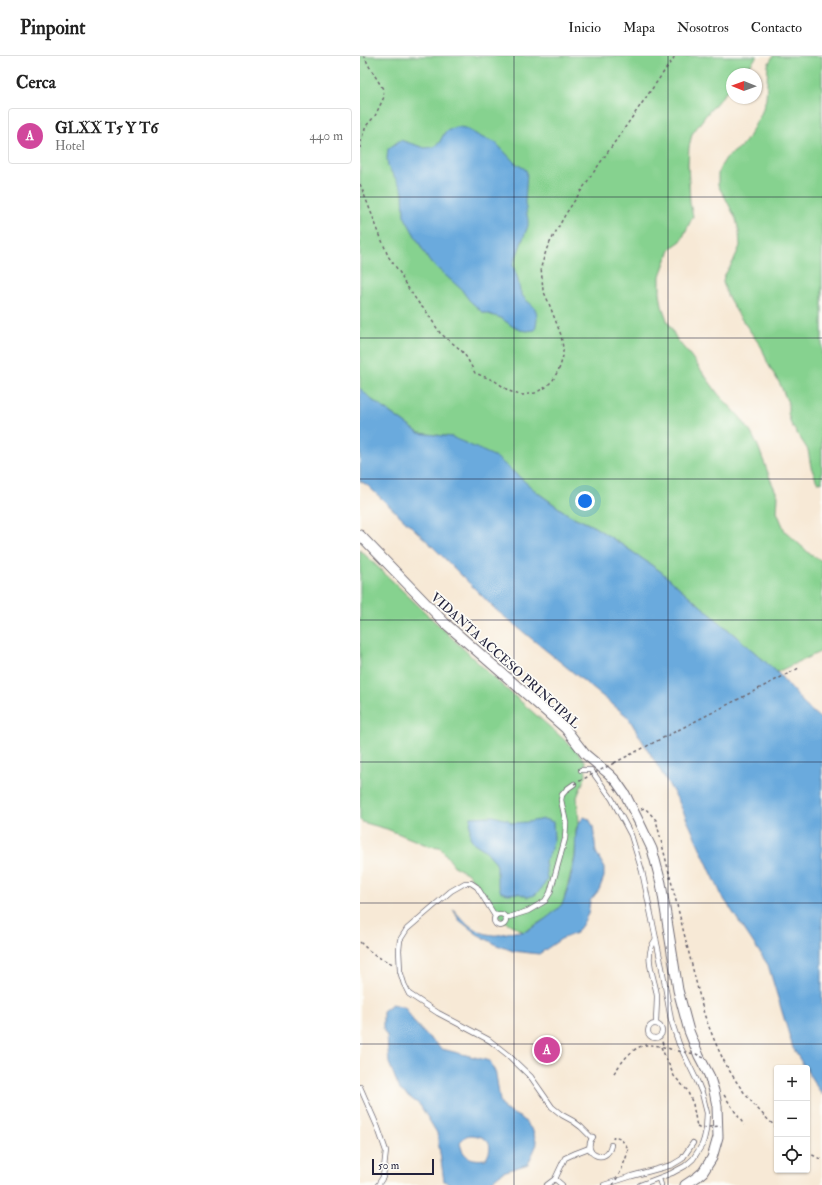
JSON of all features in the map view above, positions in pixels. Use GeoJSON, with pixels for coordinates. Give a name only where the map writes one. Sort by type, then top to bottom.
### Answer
{"type":"FeatureCollection","features":[{"type":"Feature","properties":{"kind":"street","name":"VIDANTA ACCESO PRINCIPAL"},"geometry":{"type":"LineString","coordinates":[[360,535],[446,624],[565,728],[585,754],[616,781],[634,811],[652,849],[662,883],[678,990],[689,1031],[699,1056],[709,1074],[717,1106],[718,1137],[712,1158],[703,1172],[685,1185]]}},
{"type":"Feature","properties":{"kind":"lane"},"geometry":{"type":"LineString","coordinates":[[581,770],[591,770],[612,799],[631,836],[642,871],[671,1020],[679,1044],[695,1076],[705,1102],[707,1122],[706,1130],[702,1145],[693,1158],[680,1169],[659,1179],[640,1185]]}},
{"type":"Feature","properties":{"kind":"lane"},"geometry":{"type":"LineString","coordinates":[[506,918],[528,911],[545,900],[550,893],[565,839],[566,823],[561,800],[562,795],[574,784]]}},
{"type":"Feature","properties":{"kind":"lane"},"geometry":{"type":"LineString","coordinates":[[496,916],[476,887],[471,883],[465,883],[451,891],[407,929],[400,940],[400,967],[404,984],[410,994],[438,1013],[489,1040],[508,1055],[531,1077],[552,1106],[562,1115],[581,1127],[592,1138],[589,1148],[594,1154],[603,1156],[610,1149],[611,1145]]}},
{"type":"Feature","properties":{"kind":"lane"},"geometry":{"type":"LineString","coordinates":[[496,916],[502,914],[506,918]]}},
{"type":"Feature","properties":{"kind":"lane"},"geometry":{"type":"LineString","coordinates":[[496,916],[494,920],[498,926],[505,924],[506,918]]}},
{"type":"Feature","properties":{"kind":"lane"},"geometry":{"type":"LineString","coordinates":[[656,939],[652,945],[650,958],[651,972],[657,996],[656,1024]]}},
{"type":"Feature","properties":{"kind":"lane"},"geometry":{"type":"LineString","coordinates":[[656,1024],[662,1031],[660,1036],[656,1038],[648,1034],[652,1025],[656,1024]]}},
{"type":"Feature","properties":{"kind":"lane"},"geometry":{"type":"LineString","coordinates":[[360,1087],[378,1128],[386,1151],[383,1177],[378,1185]]}},
{"type":"Feature","properties":{"kind":"lane"},"geometry":{"type":"LineString","coordinates":[[604,1185],[672,1165],[682,1159],[692,1143]]}},
{"type":"Feature","properties":{"kind":"lane"},"geometry":{"type":"LineString","coordinates":[[547,1185],[555,1179],[565,1158],[589,1148]]}},
{"type":"Feature","properties":{"kind":"lane"},"geometry":{"type":"LineString","coordinates":[[555,1179],[562,1185]]}},
{"type":"Feature","properties":{"kind":"lane"},"geometry":{"type":"LineString","coordinates":[[659,1179],[661,1185]]}},
{"type":"Feature","properties":{"kind":"path"},"geometry":{"type":"LineString","coordinates":[[360,148],[360,143],[366,126],[375,116],[384,98],[383,88],[364,56]]}},
{"type":"Feature","properties":{"kind":"path"},"geometry":{"type":"LineString","coordinates":[[360,184],[388,256],[400,273],[404,282],[426,311],[440,333],[461,350],[475,373],[495,381],[517,394],[523,395],[535,393],[546,387],[556,377],[563,356],[561,335],[548,301],[542,290],[541,267],[547,248],[590,176],[675,56]]}},
{"type":"Feature","properties":{"kind":"path"},"geometry":{"type":"LineString","coordinates":[[574,784],[799,668]]}},
{"type":"Feature","properties":{"kind":"path"},"geometry":{"type":"LineString","coordinates":[[634,811],[645,808],[656,820],[704,1014],[727,1068],[753,1104],[774,1125]]}},
{"type":"Feature","properties":{"kind":"path"},"geometry":{"type":"LineString","coordinates":[[360,942],[370,952],[379,958],[400,967]]}},
{"type":"Feature","properties":{"kind":"path"},"geometry":{"type":"LineString","coordinates":[[660,1036],[663,1041],[664,1048]]}},
{"type":"Feature","properties":{"kind":"path"},"geometry":{"type":"LineString","coordinates":[[614,1073],[634,1050],[646,1045],[696,1054],[704,1058]]}},
{"type":"Feature","properties":{"kind":"path"},"geometry":{"type":"LineString","coordinates":[[661,1047],[674,1076],[687,1090],[693,1104],[697,1127],[722,1126]]}},
{"type":"Feature","properties":{"kind":"path"},"geometry":{"type":"LineString","coordinates":[[611,1145],[614,1136],[620,1138],[628,1148],[621,1171],[613,1185]]}},
{"type":"Feature","properties":{"kind":"path"},"geometry":{"type":"LineString","coordinates":[[810,1154],[822,1160]]}},
{"type":"Feature","properties":{"kind":"green space"},"geometry":{"type":"Polygon","coordinates":[[[360,56],[757,56],[748,68],[726,68],[726,92],[692,134],[689,147],[688,164],[690,203],[693,216],[681,241],[671,248],[665,262],[660,276],[660,293],[662,306],[667,320],[677,340],[690,355],[719,395],[739,416],[750,431],[758,446],[778,496],[777,512],[785,531],[811,555],[822,561],[822,651],[777,672],[660,571],[624,546],[593,526],[569,515],[452,437],[419,433],[372,400],[360,388],[360,56]]]}},
{"type":"Feature","properties":{"kind":"green space"},"geometry":{"type":"Polygon","coordinates":[[[773,56],[822,56],[822,483],[817,482],[811,467],[808,450],[791,424],[788,413],[788,403],[780,384],[768,364],[762,348],[738,314],[727,295],[723,282],[724,276],[733,262],[740,246],[736,219],[718,185],[718,174],[726,158],[746,141],[761,114],[766,99],[768,65],[773,56]]]}},
{"type":"Feature","properties":{"kind":"green space"},"geometry":{"type":"Polygon","coordinates":[[[360,550],[495,679],[576,750],[585,761],[586,775],[577,797],[579,822],[576,829],[575,857],[563,903],[550,916],[524,932],[502,920],[487,896],[467,873],[455,867],[440,847],[429,846],[360,820],[360,550]]]}},
{"type":"Feature","properties":{"kind":"water"},"geometry":{"type":"Polygon","coordinates":[[[455,127],[465,128],[481,137],[495,142],[515,163],[527,172],[525,203],[528,226],[513,265],[518,278],[521,293],[524,298],[535,308],[537,321],[535,330],[520,330],[501,318],[482,312],[469,300],[461,289],[429,261],[404,216],[403,192],[388,167],[388,149],[400,140],[425,148],[433,147],[439,143],[445,132],[455,127]]]}},
{"type":"Feature","properties":{"kind":"water"},"geometry":{"type":"Polygon","coordinates":[[[360,388],[372,400],[419,433],[452,437],[496,457],[538,493],[569,515],[593,526],[660,571],[777,672],[807,707],[822,720],[822,1095],[810,1076],[810,1065],[803,1065],[793,1048],[768,965],[722,896],[678,800],[628,717],[495,609],[429,543],[367,485],[360,481],[360,388]]]}},
{"type":"Feature","properties":{"kind":"water"},"geometry":{"type":"Polygon","coordinates":[[[493,816],[508,820],[512,823],[544,819],[553,822],[554,839],[549,855],[545,861],[547,880],[535,895],[528,897],[518,893],[508,894],[501,892],[497,882],[497,866],[494,860],[485,850],[474,843],[470,837],[471,817],[493,816]]]}},
{"type":"Feature","properties":{"kind":"water"},"geometry":{"type":"Polygon","coordinates":[[[584,817],[589,819],[593,826],[596,852],[604,867],[604,877],[599,890],[590,901],[588,914],[576,933],[561,939],[539,954],[513,951],[497,945],[477,934],[459,920],[453,909],[470,926],[481,932],[495,935],[511,932],[524,932],[550,915],[562,904],[566,895],[574,861],[576,831],[584,817]]]}},
{"type":"Feature","properties":{"kind":"water"},"geometry":{"type":"Polygon","coordinates":[[[392,1004],[405,1007],[414,1022],[442,1049],[490,1061],[496,1074],[500,1101],[504,1109],[523,1119],[533,1131],[537,1144],[528,1164],[503,1172],[487,1185],[451,1185],[444,1181],[437,1133],[420,1105],[400,1090],[389,1063],[387,1036],[383,1029],[383,1011],[392,1004]],[[466,1136],[460,1142],[461,1147],[468,1157],[486,1159],[490,1149],[488,1142],[477,1136],[466,1136]]]}},
{"type":"Feature","properties":{"kind":"place","name":"GLXX T5 Y T6"},"geometry":{"type":"Point","coordinates":[547,1050]}}]}
